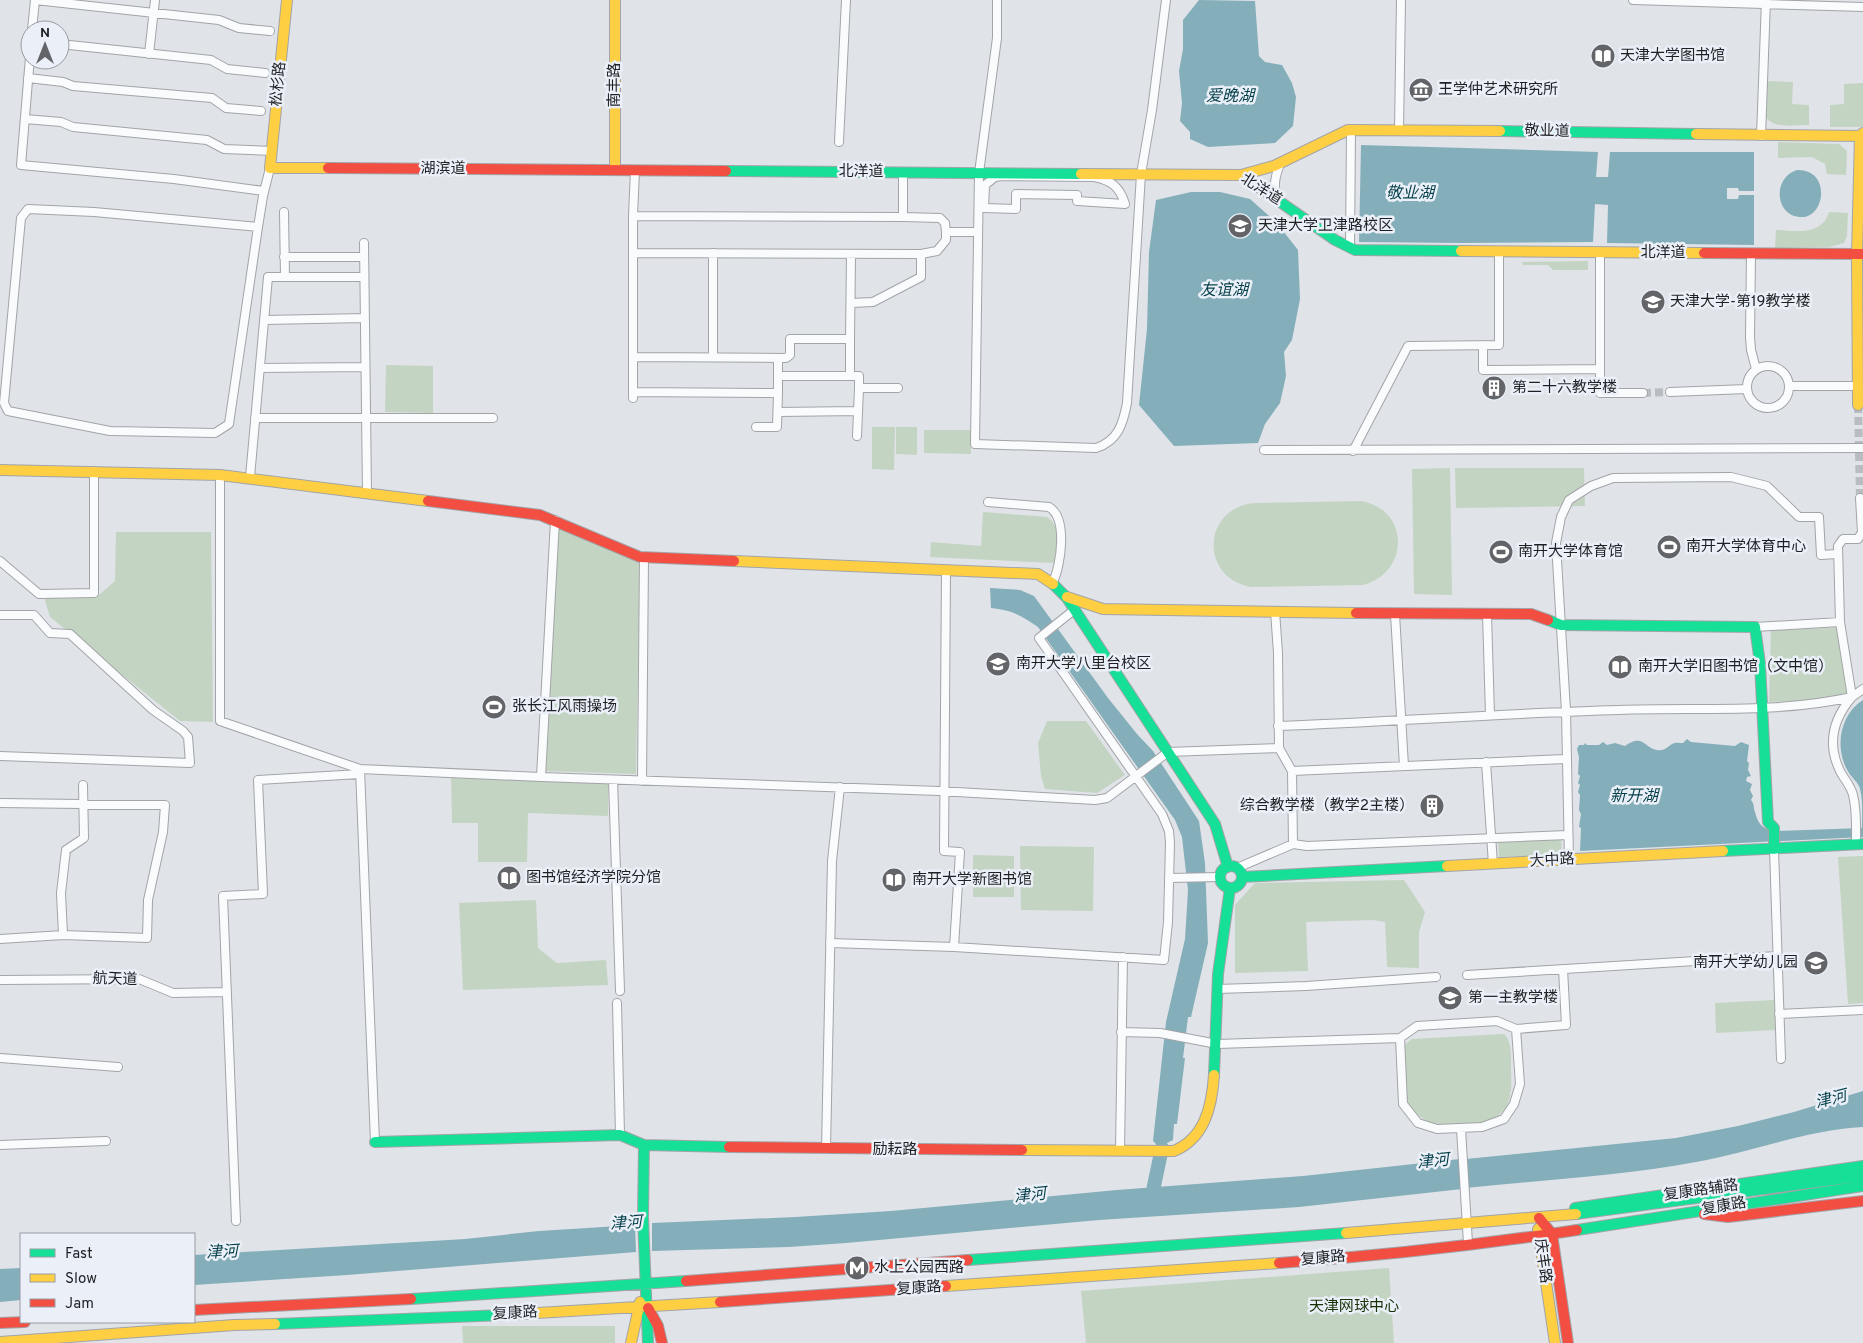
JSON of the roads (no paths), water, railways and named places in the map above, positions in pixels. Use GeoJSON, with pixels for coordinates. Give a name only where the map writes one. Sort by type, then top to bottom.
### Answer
{"type":"FeatureCollection","features":[{"type":"Feature","properties":{"kind":"main road","name":"松杉路"},"geometry":{"type":"LineString","coordinates":[[270,168],[287,0]]}},
{"type":"Feature","properties":{"kind":"main road","name":"南丰路"},"geometry":{"type":"LineString","coordinates":[[615,0],[615,170]]}},
{"type":"Feature","properties":{"kind":"main road","name":"敬业道"},"geometry":{"type":"LineString","coordinates":[[1241,175],[1264,169],[1351,130],[1761,136],[1862,135]]}},
{"type":"Feature","properties":{"kind":"main road"},"geometry":{"type":"LineString","coordinates":[[1858,405],[1862,135]]}},
{"type":"Feature","properties":{"kind":"main road","name":"湖滨道"},"geometry":{"type":"LineString","coordinates":[[270,168],[615,170]]}},
{"type":"Feature","properties":{"kind":"main road","name":"北洋道"},"geometry":{"type":"LineString","coordinates":[[615,170],[1241,175],[1355,250],[1860,254]]}},
{"type":"Feature","properties":{"kind":"main road"},"geometry":{"type":"LineString","coordinates":[[0,470],[220,475],[540,515],[644,557],[1038,574],[1053,582],[1067,597],[1215,824],[1236,871],[1237,886],[1230,888],[1223,884],[1220,877],[1224,870],[1236,871]]}},
{"type":"Feature","properties":{"kind":"main road"},"geometry":{"type":"LineString","coordinates":[[1067,597],[1103,609],[1395,614],[1531,614],[1561,625],[1635,628],[1755,626],[1760,664],[1768,822],[1774,828],[1774,846]]}},
{"type":"Feature","properties":{"kind":"main road","name":"大中路"},"geometry":{"type":"LineString","coordinates":[[1236,871],[1493,864],[1858,842]]}},
{"type":"Feature","properties":{"kind":"main road"},"geometry":{"type":"LineString","coordinates":[[1217,1044],[1217,989],[1230,888]]}},
{"type":"Feature","properties":{"kind":"main road","name":"励耘路"},"geometry":{"type":"LineString","coordinates":[[644,1145],[826,1149],[1168,1152],[1186,1146],[1199,1132],[1206,1119],[1210,1104],[1217,1044]]}},
{"type":"Feature","properties":{"kind":"main road"},"geometry":{"type":"LineString","coordinates":[[375,1142],[620,1135],[644,1145],[643,1217],[645,1284],[638,1343]]}},
{"type":"Feature","properties":{"kind":"main road","name":"复康路辅路"},"geometry":{"type":"LineString","coordinates":[[1539,1218],[1576,1208],[1863,1166]]}},
{"type":"Feature","properties":{"kind":"main road","name":"复康路"},"geometry":{"type":"LineString","coordinates":[[195,1310],[464,1298],[1467,1224],[1601,1212],[1863,1176]]}},
{"type":"Feature","properties":{"kind":"main road","name":"复康路"},"geometry":{"type":"LineString","coordinates":[[4,1342],[234,1325],[465,1317],[643,1308],[1329,1259],[1468,1242],[1538,1236],[1863,1186]]}},
{"type":"Feature","properties":{"kind":"main road","name":"复康路辅路"},"geometry":{"type":"LineString","coordinates":[[1693,1213],[1728,1217],[1863,1201]]}},
{"type":"Feature","properties":{"kind":"main road","name":"庆丰路"},"geometry":{"type":"LineString","coordinates":[[1539,1218],[1552,1234],[1568,1343]]}},
{"type":"Feature","properties":{"kind":"main road","name":"庆丰路"},"geometry":{"type":"LineString","coordinates":[[1539,1218],[1538,1236],[1555,1343]]}},
{"type":"Feature","properties":{"kind":"main road"},"geometry":{"type":"LineString","coordinates":[[625,1343],[643,1308]]}},
{"type":"Feature","properties":{"kind":"main road"},"geometry":{"type":"LineString","coordinates":[[631,1343],[643,1308]]}},
{"type":"Feature","properties":{"kind":"main road"},"geometry":{"type":"LineString","coordinates":[[643,1308],[648,1343]]}},
{"type":"Feature","properties":{"kind":"main road"},"geometry":{"type":"LineString","coordinates":[[643,1308],[656,1343]]}},
{"type":"Feature","properties":{"kind":"main road"},"geometry":{"type":"LineString","coordinates":[[643,1308],[658,1326],[662,1343]]}},
{"type":"Feature","properties":{"kind":"main road"},"geometry":{"type":"LineString","coordinates":[[0,1324],[20,1322]]}},
{"type":"Feature","properties":{"kind":"street"},"geometry":{"type":"LineString","coordinates":[[33,20],[35,0],[219,20],[239,28],[270,31]]}},
{"type":"Feature","properties":{"kind":"street"},"geometry":{"type":"LineString","coordinates":[[149,54],[154,0]]}},
{"type":"Feature","properties":{"kind":"street"},"geometry":{"type":"LineString","coordinates":[[839,142],[846,0]]}},
{"type":"Feature","properties":{"kind":"street"},"geometry":{"type":"LineString","coordinates":[[997,0],[996,38],[978,173],[976,444],[1096,448],[1105,445],[1116,436],[1120,430],[1127,404],[1141,174],[1152,110],[1166,0]]}},
{"type":"Feature","properties":{"kind":"street"},"geometry":{"type":"LineString","coordinates":[[1399,130],[1400,0]]}},
{"type":"Feature","properties":{"kind":"street"},"geometry":{"type":"LineString","coordinates":[[1634,0],[1863,6]]}},
{"type":"Feature","properties":{"kind":"street"},"geometry":{"type":"LineString","coordinates":[[1761,136],[1766,2]]}},
{"type":"Feature","properties":{"kind":"street"},"geometry":{"type":"LineString","coordinates":[[70,45],[211,60],[227,69],[265,73]]}},
{"type":"Feature","properties":{"kind":"street"},"geometry":{"type":"LineString","coordinates":[[29,70],[21,165],[174,179],[264,191]]}},
{"type":"Feature","properties":{"kind":"street"},"geometry":{"type":"LineString","coordinates":[[28,78],[63,82],[73,86],[212,98],[226,108],[261,111]]}},
{"type":"Feature","properties":{"kind":"street"},"geometry":{"type":"LineString","coordinates":[[25,119],[62,122],[73,127],[207,140],[224,149],[272,151]]}},
{"type":"Feature","properties":{"kind":"street"},"geometry":{"type":"LineString","coordinates":[[1350,248],[1351,130]]}},
{"type":"Feature","properties":{"kind":"street"},"geometry":{"type":"LineString","coordinates":[[1277,200],[1276,172],[1281,162]]}},
{"type":"Feature","properties":{"kind":"street"},"geometry":{"type":"LineString","coordinates":[[258,227],[94,212],[28,210],[21,218],[4,403],[8,411],[110,431],[214,433],[229,424],[258,227],[270,168]]}},
{"type":"Feature","properties":{"kind":"street"},"geometry":{"type":"LineString","coordinates":[[635,170],[633,216],[633,395],[778,393]]}},
{"type":"Feature","properties":{"kind":"street"},"geometry":{"type":"LineString","coordinates":[[903,172],[903,217]]}},
{"type":"Feature","properties":{"kind":"street"},"geometry":{"type":"LineString","coordinates":[[995,177],[1094,177],[1115,185],[1122,194],[1126,204],[1077,201],[1077,195],[1016,194],[1016,209],[984,208],[985,185],[995,177]]}},
{"type":"Feature","properties":{"kind":"street"},"geometry":{"type":"LineString","coordinates":[[284,212],[285,276]]}},
{"type":"Feature","properties":{"kind":"street"},"geometry":{"type":"LineString","coordinates":[[633,216],[940,218],[945,223],[946,232],[946,240],[937,251],[921,254],[633,253]]}},
{"type":"Feature","properties":{"kind":"street"},"geometry":{"type":"LineString","coordinates":[[946,232],[978,232]]}},
{"type":"Feature","properties":{"kind":"street"},"geometry":{"type":"LineString","coordinates":[[364,243],[367,492]]}},
{"type":"Feature","properties":{"kind":"street"},"geometry":{"type":"LineString","coordinates":[[1353,451],[1408,346],[1499,345],[1499,251]]}},
{"type":"Feature","properties":{"kind":"street"},"geometry":{"type":"LineString","coordinates":[[1600,252],[1600,393],[1643,393]]}},
{"type":"Feature","properties":{"kind":"street"},"geometry":{"type":"LineString","coordinates":[[713,253],[714,357]]}},
{"type":"Feature","properties":{"kind":"street"},"geometry":{"type":"LineString","coordinates":[[1751,253],[1750,337],[1756,369]]}},
{"type":"Feature","properties":{"kind":"street"},"geometry":{"type":"LineString","coordinates":[[851,303],[873,302],[922,277],[921,254]]}},
{"type":"Feature","properties":{"kind":"street"},"geometry":{"type":"LineString","coordinates":[[850,376],[851,256]]}},
{"type":"Feature","properties":{"kind":"street"},"geometry":{"type":"LineString","coordinates":[[284,257],[364,257]]}},
{"type":"Feature","properties":{"kind":"street"},"geometry":{"type":"LineString","coordinates":[[250,478],[268,277],[364,277]]}},
{"type":"Feature","properties":{"kind":"street"},"geometry":{"type":"LineString","coordinates":[[264,320],[365,318]]}},
{"type":"Feature","properties":{"kind":"street"},"geometry":{"type":"LineString","coordinates":[[633,357],[786,358],[790,355],[790,339],[850,339]]}},
{"type":"Feature","properties":{"kind":"street"},"geometry":{"type":"LineString","coordinates":[[1483,345],[1483,370],[1600,369]]}},
{"type":"Feature","properties":{"kind":"street"},"geometry":{"type":"LineString","coordinates":[[756,427],[777,427],[778,358]]}},
{"type":"Feature","properties":{"kind":"street"},"geometry":{"type":"LineString","coordinates":[[1768,366],[1780,369],[1790,386],[1782,403],[1770,408],[1763,408],[1752,401],[1747,389],[1747,381],[1756,369],[1768,366]]}},
{"type":"Feature","properties":{"kind":"street"},"geometry":{"type":"LineString","coordinates":[[260,368],[365,367]]}},
{"type":"Feature","properties":{"kind":"street"},"geometry":{"type":"LineString","coordinates":[[778,376],[859,376],[858,436]]}},
{"type":"Feature","properties":{"kind":"street"},"geometry":{"type":"LineString","coordinates":[[1790,386],[1858,386]]}},
{"type":"Feature","properties":{"kind":"street"},"geometry":{"type":"LineString","coordinates":[[859,388],[898,388]]}},
{"type":"Feature","properties":{"kind":"street"},"geometry":{"type":"LineString","coordinates":[[1670,392],[1747,389]]}},
{"type":"Feature","properties":{"kind":"street"},"geometry":{"type":"LineString","coordinates":[[778,412],[858,411]]}},
{"type":"Feature","properties":{"kind":"street"},"geometry":{"type":"LineString","coordinates":[[255,418],[494,418]]}},
{"type":"Feature","properties":{"kind":"street"},"geometry":{"type":"LineString","coordinates":[[1264,450],[1863,448]]}},
{"type":"Feature","properties":{"kind":"street"},"geometry":{"type":"LineString","coordinates":[[0,560],[39,594],[94,593],[94,471]]}},
{"type":"Feature","properties":{"kind":"street"},"geometry":{"type":"LineString","coordinates":[[220,475],[220,721],[360,771]]}},
{"type":"Feature","properties":{"kind":"street"},"geometry":{"type":"LineString","coordinates":[[1569,860],[1566,711],[1556,543],[1561,517],[1569,500],[1591,486],[1612,478],[1731,477],[1767,486],[1799,517],[1819,517],[1821,555],[1837,554]]}},
{"type":"Feature","properties":{"kind":"street"},"geometry":{"type":"LineString","coordinates":[[1852,697],[1840,622],[1837,554],[1839,544],[1843,540],[1858,539],[1862,532],[1860,498]]}},
{"type":"Feature","properties":{"kind":"street"},"geometry":{"type":"LineString","coordinates":[[988,502],[1049,507],[1056,512],[1060,525],[1061,548],[1057,573],[1053,582]]}},
{"type":"Feature","properties":{"kind":"street"},"geometry":{"type":"LineString","coordinates":[[541,777],[554,520]]}},
{"type":"Feature","properties":{"kind":"street"},"geometry":{"type":"LineString","coordinates":[[642,781],[644,557]]}},
{"type":"Feature","properties":{"kind":"street"},"geometry":{"type":"LineString","coordinates":[[946,570],[944,851],[960,852],[954,947]]}},
{"type":"Feature","properties":{"kind":"street"},"geometry":{"type":"LineString","coordinates":[[830,943],[954,947],[1164,960],[1168,922],[1169,831],[1162,814],[1038,638],[1074,610]]}},
{"type":"Feature","properties":{"kind":"street"},"geometry":{"type":"LineString","coordinates":[[1275,611],[1278,653],[1279,748],[1292,770],[1293,844]]}},
{"type":"Feature","properties":{"kind":"street"},"geometry":{"type":"LineString","coordinates":[[1395,614],[1404,766]]}},
{"type":"Feature","properties":{"kind":"street"},"geometry":{"type":"LineString","coordinates":[[1486,614],[1490,715]]}},
{"type":"Feature","properties":{"kind":"street"},"geometry":{"type":"LineString","coordinates":[[0,615],[34,615],[50,633],[70,634],[153,710],[183,731],[188,737],[190,763],[0,756]]}},
{"type":"Feature","properties":{"kind":"street"},"geometry":{"type":"LineString","coordinates":[[1755,626],[1840,622]]}},
{"type":"Feature","properties":{"kind":"street"},"geometry":{"type":"LineString","coordinates":[[1858,842],[1854,797],[1839,768],[1833,746],[1834,731],[1838,717],[1852,697],[1863,689]]}},
{"type":"Feature","properties":{"kind":"street"},"geometry":{"type":"LineString","coordinates":[[1278,726],[1566,711],[1822,704],[1852,697]]}},
{"type":"Feature","properties":{"kind":"street"},"geometry":{"type":"LineString","coordinates":[[236,1221],[223,896],[262,894],[258,780],[360,771],[944,791],[1096,800],[1107,798],[1168,752],[1279,748]]}},
{"type":"Feature","properties":{"kind":"street"},"geometry":{"type":"LineString","coordinates":[[1292,770],[1566,759]]}},
{"type":"Feature","properties":{"kind":"street"},"geometry":{"type":"LineString","coordinates":[[1486,762],[1493,864]]}},
{"type":"Feature","properties":{"kind":"street"},"geometry":{"type":"LineString","coordinates":[[360,771],[375,1142]]}},
{"type":"Feature","properties":{"kind":"street"},"geometry":{"type":"LineString","coordinates":[[614,780],[620,991]]}},
{"type":"Feature","properties":{"kind":"street"},"geometry":{"type":"LineString","coordinates":[[63,935],[61,893],[66,850],[84,838],[83,785]]}},
{"type":"Feature","properties":{"kind":"street"},"geometry":{"type":"LineString","coordinates":[[826,1149],[832,861],[840,787]]}},
{"type":"Feature","properties":{"kind":"street"},"geometry":{"type":"LineString","coordinates":[[0,803],[165,805],[164,832],[148,900],[147,938],[63,935],[0,939]]}},
{"type":"Feature","properties":{"kind":"street"},"geometry":{"type":"LineString","coordinates":[[1236,871],[1293,844],[1307,846],[1568,835]]}},
{"type":"Feature","properties":{"kind":"street"},"geometry":{"type":"LineString","coordinates":[[1774,846],[1780,1059]]}},
{"type":"Feature","properties":{"kind":"street"},"geometry":{"type":"LineString","coordinates":[[1169,878],[1220,877]]}},
{"type":"Feature","properties":{"kind":"street"},"geometry":{"type":"LineString","coordinates":[[1467,976],[1778,956]]}},
{"type":"Feature","properties":{"kind":"street"},"geometry":{"type":"LineString","coordinates":[[1120,1151],[1123,957]]}},
{"type":"Feature","properties":{"kind":"street"},"geometry":{"type":"LineString","coordinates":[[1121,1032],[1160,1033],[1217,1044],[1400,1038],[1417,1026],[1497,1021],[1516,1029],[1566,1025],[1563,969]]}},
{"type":"Feature","properties":{"kind":"street"},"geometry":{"type":"LineString","coordinates":[[1217,989],[1306,986],[1436,977]]}},
{"type":"Feature","properties":{"kind":"street","name":"航天道"},"geometry":{"type":"LineString","coordinates":[[0,980],[139,979],[172,992],[227,992]]}},
{"type":"Feature","properties":{"kind":"street"},"geometry":{"type":"LineString","coordinates":[[616,1003],[620,1135]]}},
{"type":"Feature","properties":{"kind":"street"},"geometry":{"type":"LineString","coordinates":[[1779,1014],[1863,1010]]}},
{"type":"Feature","properties":{"kind":"street"},"geometry":{"type":"LineString","coordinates":[[1400,1038],[1403,1104],[1418,1123],[1437,1128],[1482,1127],[1504,1119],[1514,1104],[1520,1084],[1516,1029]]}},
{"type":"Feature","properties":{"kind":"street"},"geometry":{"type":"LineString","coordinates":[[0,1058],[118,1067]]}},
{"type":"Feature","properties":{"kind":"street"},"geometry":{"type":"LineString","coordinates":[[1461,1128],[1468,1242]]}},
{"type":"Feature","properties":{"kind":"street"},"geometry":{"type":"LineString","coordinates":[[0,1146],[106,1141]]}},
{"type":"Feature","properties":{"kind":"water","name":"爱晚湖"},"geometry":{"type":"Polygon","coordinates":[[[1199,0],[1255,1],[1259,56],[1265,62],[1282,65],[1292,83],[1296,97],[1293,126],[1275,143],[1208,147],[1190,139],[1190,132],[1180,121],[1182,103],[1179,71],[1183,49],[1183,20],[1199,0]]]}},
{"type":"Feature","properties":{"kind":"water","name":"敬业湖"},"geometry":{"type":"Polygon","coordinates":[[[1361,145],[1598,152],[1596,177],[1608,177],[1610,152],[1754,152],[1754,245],[1607,243],[1608,205],[1595,204],[1593,242],[1359,242],[1361,145]]]}},
{"type":"Feature","properties":{"kind":"water"},"geometry":{"type":"Polygon","coordinates":[[[1797,170],[1808,172],[1815,176],[1820,184],[1820,201],[1817,208],[1811,214],[1804,217],[1794,216],[1787,212],[1782,205],[1780,197],[1783,181],[1789,174],[1797,170]]]}},
{"type":"Feature","properties":{"kind":"water","name":"友谊湖"},"geometry":{"type":"Polygon","coordinates":[[[1191,192],[1220,192],[1250,199],[1276,222],[1298,250],[1300,299],[1292,340],[1284,352],[1286,376],[1280,403],[1265,424],[1258,443],[1174,446],[1139,405],[1147,329],[1149,252],[1156,200],[1191,192]]]}},
{"type":"Feature","properties":{"kind":"water"},"geometry":{"type":"Polygon","coordinates":[[[990,588],[1020,590],[1034,596],[1108,698],[1153,751],[1199,821],[1205,863],[1208,943],[1191,1017],[1188,1017],[1177,1124],[1174,1124],[1173,1140],[1163,1145],[1156,1144],[1153,1141],[1166,1022],[1185,939],[1188,890],[1182,837],[1175,820],[1038,627],[1016,614],[991,608],[990,588]]]}},
{"type":"Feature","properties":{"kind":"water","name":"新开湖"},"geometry":{"type":"Polygon","coordinates":[[[1863,700],[1863,837],[1580,851],[1581,828],[1579,827],[1581,814],[1579,810],[1580,795],[1578,792],[1580,785],[1578,783],[1580,776],[1578,774],[1579,757],[1577,749],[1579,745],[1584,745],[1585,743],[1587,745],[1599,745],[1603,742],[1607,745],[1615,743],[1625,746],[1631,742],[1640,741],[1653,749],[1659,750],[1665,749],[1673,743],[1683,743],[1687,739],[1691,742],[1735,746],[1741,742],[1749,745],[1747,761],[1751,776],[1747,777],[1746,781],[1752,784],[1750,790],[1753,796],[1751,800],[1761,825],[1775,831],[1862,828],[1860,789],[1844,764],[1841,754],[1841,734],[1849,714],[1863,700]]]}},
{"type":"Feature","properties":{"kind":"water"},"geometry":{"type":"Polygon","coordinates":[[[1863,1091],[1863,1127],[1821,1132],[1717,1158],[1667,1167],[1466,1188],[1466,1159],[1676,1138],[1738,1126],[1794,1112],[1863,1091]]]}},
{"type":"Feature","properties":{"kind":"water","name":"津河"},"geometry":{"type":"Polygon","coordinates":[[[1460,1159],[1462,1189],[1299,1207],[1099,1220],[846,1243],[789,1247],[652,1251],[652,1223],[891,1211],[1117,1190],[1303,1176],[1460,1159]]]}},
{"type":"Feature","properties":{"kind":"water"},"geometry":{"type":"Polygon","coordinates":[[[635,1225],[636,1252],[195,1285],[195,1255],[465,1239],[539,1231],[635,1225]]]}},
{"type":"Feature","properties":{"kind":"water"},"geometry":{"type":"Polygon","coordinates":[[[20,1268],[20,1300],[0,1302],[0,1269],[20,1268]]]}},
{"type":"Feature","properties":{"kind":"waterway"},"geometry":{"type":"LineString","coordinates":[[1151,1200],[1162,1148]]}},
{"type":"Feature","properties":{"kind":"tunnel"},"geometry":{"type":"LineString","coordinates":[[1643,393],[1670,392]]}},
{"type":"Feature","properties":{"kind":"tunnel"},"geometry":{"type":"LineString","coordinates":[[1858,405],[1860,498]]}},
{"type":"Feature","properties":{"kind":"place","name":"天津大学图书馆"},"geometry":{"type":"Point","coordinates":[1603,56]}},
{"type":"Feature","properties":{"kind":"place","name":"王学仲艺术研究所"},"geometry":{"type":"Point","coordinates":[1421,90]}},
{"type":"Feature","properties":{"kind":"place","name":"天津大学卫津路校区"},"geometry":{"type":"Point","coordinates":[1240,226]}},
{"type":"Feature","properties":{"kind":"place","name":"天津大学-第19教学楼"},"geometry":{"type":"Point","coordinates":[1653,302]}},
{"type":"Feature","properties":{"kind":"place","name":"第二十六教学楼"},"geometry":{"type":"Point","coordinates":[1494,388]}},
{"type":"Feature","properties":{"kind":"place","name":"南开大学体育中心"},"geometry":{"type":"Point","coordinates":[1669,547]}},
{"type":"Feature","properties":{"kind":"place","name":"南开大学体育馆"},"geometry":{"type":"Point","coordinates":[1501,552]}},
{"type":"Feature","properties":{"kind":"place","name":"南开大学八里台校区"},"geometry":{"type":"Point","coordinates":[998,664]}},
{"type":"Feature","properties":{"kind":"place","name":"南开大学旧图书馆（文中馆）"},"geometry":{"type":"Point","coordinates":[1620,667]}},
{"type":"Feature","properties":{"kind":"place","name":"张长江风雨操场"},"geometry":{"type":"Point","coordinates":[494,707]}},
{"type":"Feature","properties":{"kind":"place","name":"综合教学楼（教学2主楼）"},"geometry":{"type":"Point","coordinates":[1432,806]}},
{"type":"Feature","properties":{"kind":"place","name":"图书馆经济学院分馆"},"geometry":{"type":"Point","coordinates":[509,878]}},
{"type":"Feature","properties":{"kind":"place","name":"南开大学新图书馆"},"geometry":{"type":"Point","coordinates":[894,880]}},
{"type":"Feature","properties":{"kind":"place","name":"南开大学幼儿园"},"geometry":{"type":"Point","coordinates":[1816,963]}},
{"type":"Feature","properties":{"kind":"place","name":"第一主教学楼"},"geometry":{"type":"Point","coordinates":[1450,998]}},
{"type":"Feature","properties":{"kind":"place","name":"水上公园西路"},"geometry":{"type":"Point","coordinates":[857,1268]}},
{"type":"Feature","properties":{"kind":"park label","name":"天津网球中心"},"geometry":{"type":"Point","coordinates":[1354,1307]}}]}
